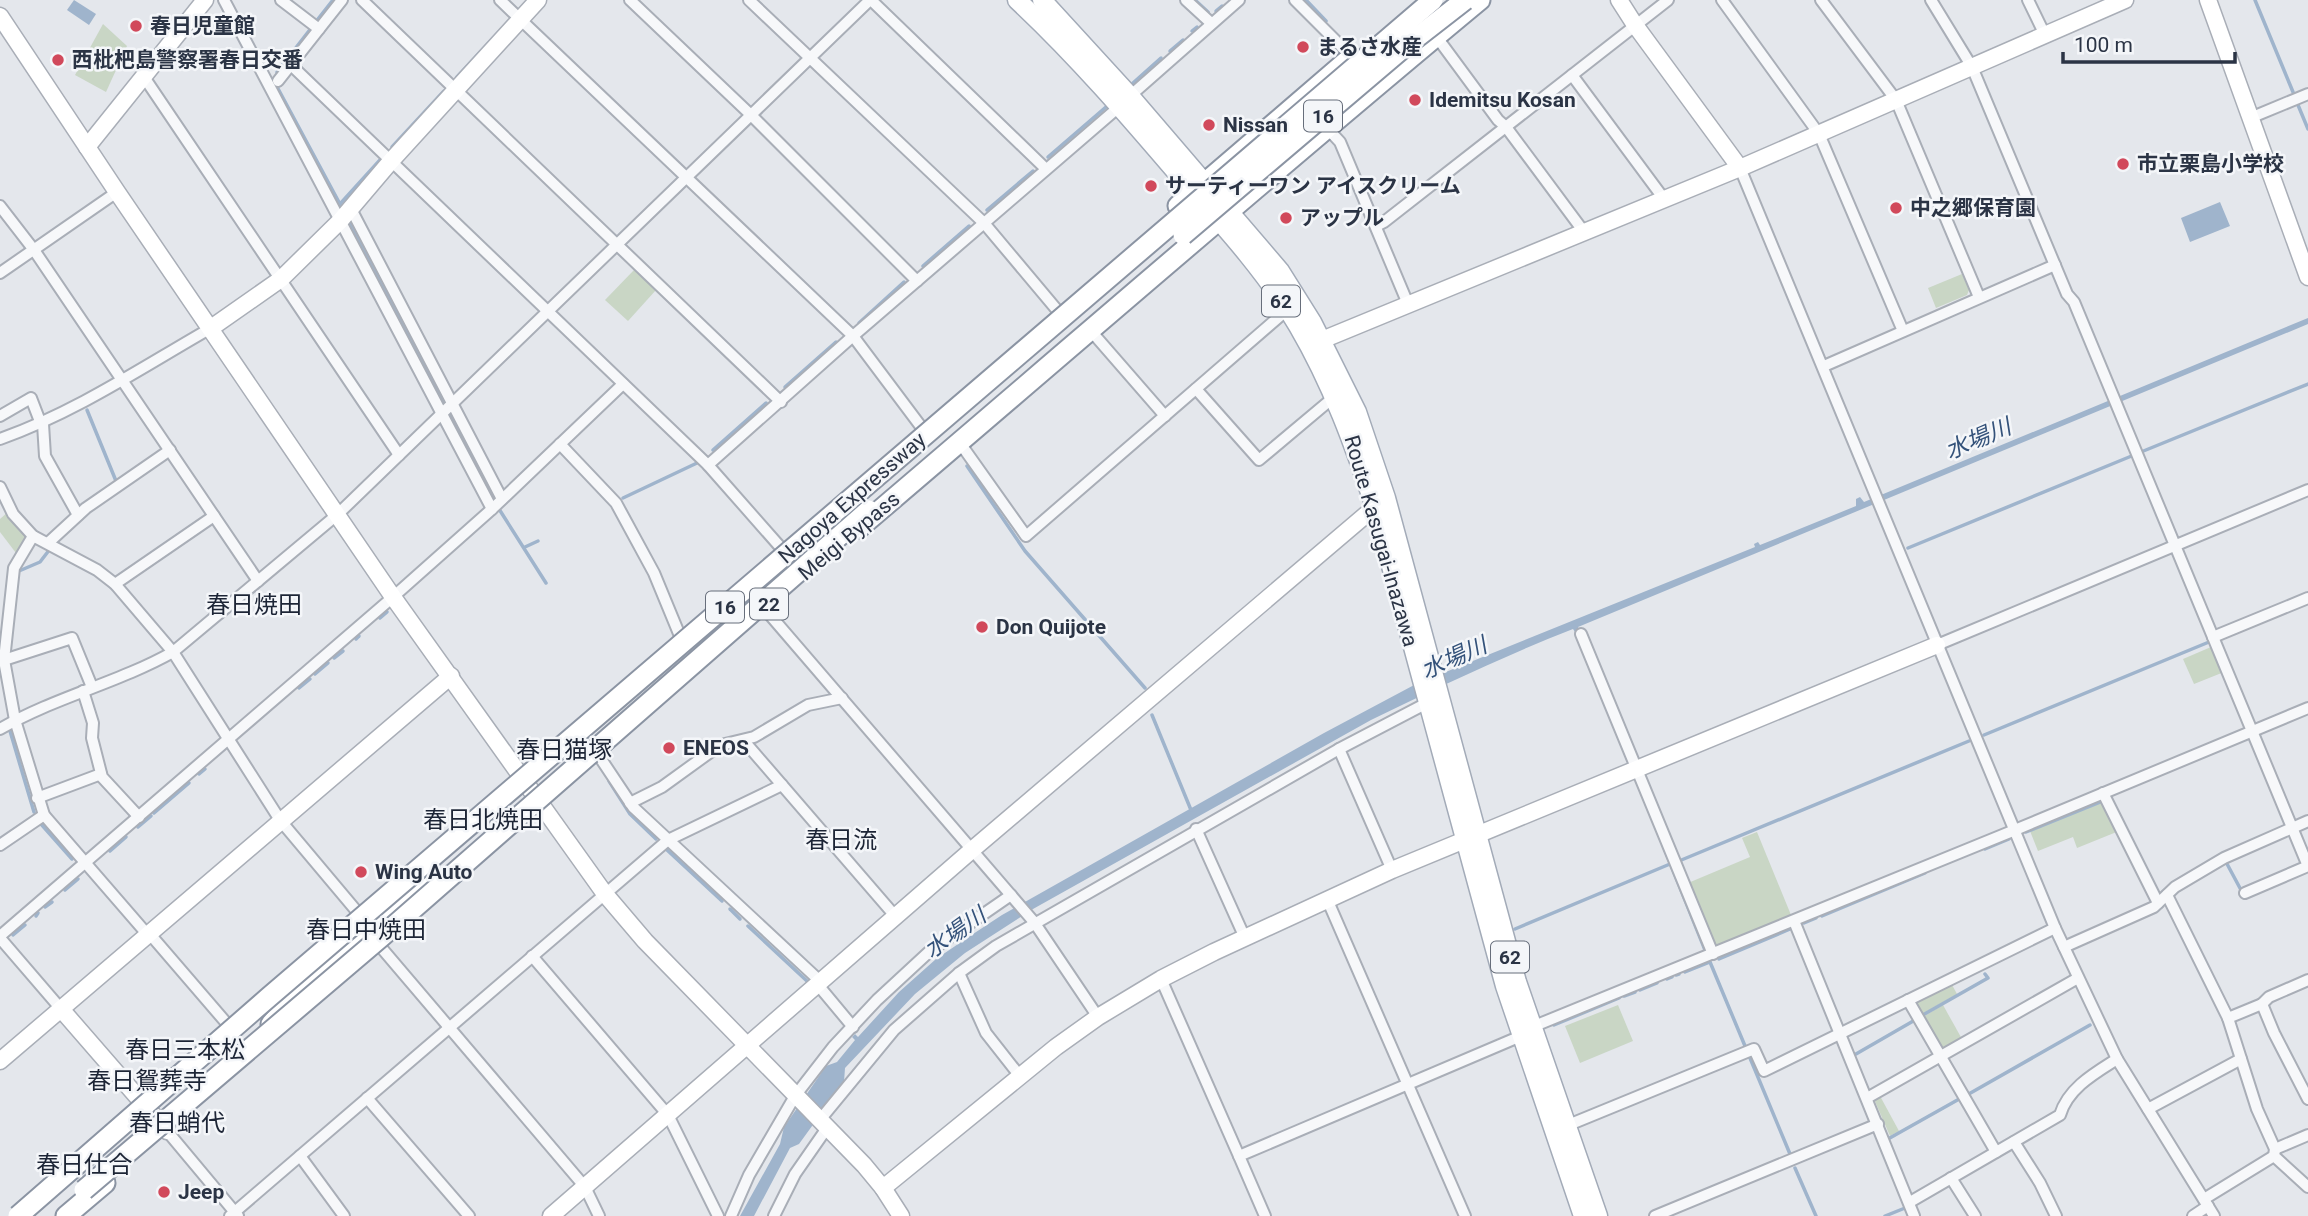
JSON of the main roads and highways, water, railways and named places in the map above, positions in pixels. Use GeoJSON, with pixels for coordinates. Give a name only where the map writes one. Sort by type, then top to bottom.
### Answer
{"type":"FeatureCollection","features":[{"type":"Feature","properties":{"kind":"highway","name":"Nagoya Expressway"},"geometry":{"type":"LineString","coordinates":[[55,1216],[380,938],[1183,235],[1402,49],[1465,0]]}},
{"type":"Feature","properties":{"kind":"highway","name":"Meigi Bypass"},"geometry":{"type":"LineString","coordinates":[[164,1129],[764,608],[1091,331],[1326,127],[1480,0]]}},
{"type":"Feature","properties":{"kind":"highway","name":"Nagoya Expressway"},"geometry":{"type":"LineString","coordinates":[[18,1216],[1420,1]]}},
{"type":"Feature","properties":{"kind":"highway","name":"Meigi Bypass"},"geometry":{"type":"LineString","coordinates":[[10,1216],[1057,310],[1420,1]]}},
{"type":"Feature","properties":{"kind":"highway"},"geometry":{"type":"LineString","coordinates":[[66,1216],[112,1178],[247,1053],[307,983],[795,563],[843,533]]}},
{"type":"Feature","properties":{"kind":"highway"},"geometry":{"type":"LineString","coordinates":[[35,1216],[255,1024],[269,997]]}},
{"type":"Feature","properties":{"kind":"main road","name":"Route Kasugai-Inazawa"},"geometry":{"type":"LineString","coordinates":[[1017,0],[1125,101]]}},
{"type":"Feature","properties":{"kind":"main road","name":"Route Kasugai-Inazawa"},"geometry":{"type":"LineString","coordinates":[[1042,0],[1199,188],[1280,271],[1303,306],[1357,412],[1385,498],[1430,698],[1470,836],[1503,932],[1527,1031],[1583,1216]]}},
{"type":"Feature","properties":{"kind":"main road","name":"Route Kasugai-Inazawa"},"geometry":{"type":"LineString","coordinates":[[1224,215],[1298,325],[1349,430],[1425,672]]}},
{"type":"Feature","properties":{"kind":"main road","name":"Route Kasugai-Inazawa"},"geometry":{"type":"LineString","coordinates":[[1527,1031],[1566,1126],[1598,1216]]}},
{"type":"Feature","properties":{"kind":"water"},"geometry":{"type":"Polygon","coordinates":[[[74,0],[96,14],[89,25],[67,10],[74,0]]]}},
{"type":"Feature","properties":{"kind":"water"},"geometry":{"type":"Polygon","coordinates":[[[2220,202],[2230,226],[2190,242],[2181,218],[2220,202]]]}},
{"type":"Feature","properties":{"kind":"water"},"geometry":{"type":"Polygon","coordinates":[[[2308,318],[2308,324],[1578,627],[1579,631],[1575,632],[1573,629],[1547,639],[1446,684],[1371,720],[1033,909],[965,953],[915,994],[845,1068],[844,1082],[799,1144],[790,1148],[754,1216],[740,1216],[780,1144],[784,1127],[826,1066],[837,1062],[855,1040],[852,1037],[855,1034],[858,1037],[899,992],[936,959],[1002,915],[1416,684],[1755,547],[1754,544],[1758,542],[1760,545],[1856,506],[1856,499],[1860,497],[1864,502],[2308,318]]]}},
{"type":"Feature","properties":{"kind":"waterway"},"geometry":{"type":"LineString","coordinates":[[318,19],[333,0]]}},
{"type":"Feature","properties":{"kind":"waterway"},"geometry":{"type":"LineString","coordinates":[[1195,0],[1208,12]]}},
{"type":"Feature","properties":{"kind":"waterway"},"geometry":{"type":"LineString","coordinates":[[1306,0],[1326,21]]}},
{"type":"Feature","properties":{"kind":"waterway"},"geometry":{"type":"LineString","coordinates":[[2255,0],[2293,92]]}},
{"type":"Feature","properties":{"kind":"waterway"},"geometry":{"type":"LineString","coordinates":[[1216,11],[1222,6]]}},
{"type":"Feature","properties":{"kind":"waterway"},"geometry":{"type":"LineString","coordinates":[[457,77],[509,21]]}},
{"type":"Feature","properties":{"kind":"waterway"},"geometry":{"type":"LineString","coordinates":[[277,72],[312,27]]}},
{"type":"Feature","properties":{"kind":"waterway"},"geometry":{"type":"LineString","coordinates":[[1192,31],[1197,27]]}},
{"type":"Feature","properties":{"kind":"waterway"},"geometry":{"type":"LineString","coordinates":[[1170,51],[1183,40]]}},
{"type":"Feature","properties":{"kind":"waterway"},"geometry":{"type":"LineString","coordinates":[[1133,83],[1161,58]]}},
{"type":"Feature","properties":{"kind":"waterway"},"geometry":{"type":"LineString","coordinates":[[275,83],[341,206]]}},
{"type":"Feature","properties":{"kind":"waterway"},"geometry":{"type":"LineString","coordinates":[[392,147],[444,91]]}},
{"type":"Feature","properties":{"kind":"waterway"},"geometry":{"type":"LineString","coordinates":[[2298,105],[2308,129]]}},
{"type":"Feature","properties":{"kind":"waterway"},"geometry":{"type":"LineString","coordinates":[[1048,157],[1106,107]]}},
{"type":"Feature","properties":{"kind":"waterway"},"geometry":{"type":"LineString","coordinates":[[340,204],[380,160]]}},
{"type":"Feature","properties":{"kind":"waterway"},"geometry":{"type":"LineString","coordinates":[[987,210],[1033,171]]}},
{"type":"Feature","properties":{"kind":"waterway"},"geometry":{"type":"LineString","coordinates":[[349,221],[444,403]]}},
{"type":"Feature","properties":{"kind":"waterway"},"geometry":{"type":"LineString","coordinates":[[923,266],[969,226]]}},
{"type":"Feature","properties":{"kind":"waterway"},"geometry":{"type":"LineString","coordinates":[[859,323],[904,282]]}},
{"type":"Feature","properties":{"kind":"waterway"},"geometry":{"type":"LineString","coordinates":[[785,387],[836,342]]}},
{"type":"Feature","properties":{"kind":"waterway"},"geometry":{"type":"LineString","coordinates":[[2141,452],[2308,384]]}},
{"type":"Feature","properties":{"kind":"waterway"},"geometry":{"type":"LineString","coordinates":[[713,450],[766,403]]}},
{"type":"Feature","properties":{"kind":"waterway"},"geometry":{"type":"LineString","coordinates":[[87,410],[116,481]]}},
{"type":"Feature","properties":{"kind":"waterway"},"geometry":{"type":"LineString","coordinates":[[449,413],[495,501]]}},
{"type":"Feature","properties":{"kind":"waterway"},"geometry":{"type":"LineString","coordinates":[[1908,548],[2134,455]]}},
{"type":"Feature","properties":{"kind":"waterway"},"geometry":{"type":"LineString","coordinates":[[623,498],[697,463]]}},
{"type":"Feature","properties":{"kind":"waterway"},"geometry":{"type":"LineString","coordinates":[[967,466],[1025,551],[1145,688]]}},
{"type":"Feature","properties":{"kind":"waterway"},"geometry":{"type":"LineString","coordinates":[[499,509],[546,583]]}},
{"type":"Feature","properties":{"kind":"waterway"},"geometry":{"type":"LineString","coordinates":[[525,547],[538,541]]}},
{"type":"Feature","properties":{"kind":"waterway"},"geometry":{"type":"LineString","coordinates":[[19,571],[40,562],[50,549]]}},
{"type":"Feature","properties":{"kind":"waterway"},"geometry":{"type":"LineString","coordinates":[[380,618],[387,612]]}},
{"type":"Feature","properties":{"kind":"waterway"},"geometry":{"type":"LineString","coordinates":[[356,639],[359,636]]}},
{"type":"Feature","properties":{"kind":"waterway"},"geometry":{"type":"LineString","coordinates":[[1984,735],[2209,642]]}},
{"type":"Feature","properties":{"kind":"waterway"},"geometry":{"type":"LineString","coordinates":[[334,658],[343,651]]}},
{"type":"Feature","properties":{"kind":"waterway"},"geometry":{"type":"LineString","coordinates":[[315,674],[328,663]]}},
{"type":"Feature","properties":{"kind":"waterway"},"geometry":{"type":"LineString","coordinates":[[299,688],[310,679]]}},
{"type":"Feature","properties":{"kind":"waterway"},"geometry":{"type":"LineString","coordinates":[[1152,715],[1191,810]]}},
{"type":"Feature","properties":{"kind":"waterway"},"geometry":{"type":"LineString","coordinates":[[10,731],[34,812]]}},
{"type":"Feature","properties":{"kind":"waterway"},"geometry":{"type":"LineString","coordinates":[[1679,861],[1969,741]]}},
{"type":"Feature","properties":{"kind":"waterway"},"geometry":{"type":"LineString","coordinates":[[199,774],[205,769]]}},
{"type":"Feature","properties":{"kind":"waterway"},"geometry":{"type":"LineString","coordinates":[[609,781],[630,814],[656,839]]}},
{"type":"Feature","properties":{"kind":"waterway"},"geometry":{"type":"LineString","coordinates":[[154,813],[189,783]]}},
{"type":"Feature","properties":{"kind":"waterway"},"geometry":{"type":"LineString","coordinates":[[2026,832],[2103,801]]}},
{"type":"Feature","properties":{"kind":"waterway"},"geometry":{"type":"LineString","coordinates":[[138,827],[151,816]]}},
{"type":"Feature","properties":{"kind":"waterway"},"geometry":{"type":"LineString","coordinates":[[41,824],[72,859]]}},
{"type":"Feature","properties":{"kind":"waterway"},"geometry":{"type":"LineString","coordinates":[[110,851],[126,837]]}},
{"type":"Feature","properties":{"kind":"waterway"},"geometry":{"type":"LineString","coordinates":[[1985,849],[2009,839]]}},
{"type":"Feature","properties":{"kind":"waterway"},"geometry":{"type":"LineString","coordinates":[[1663,845],[1705,950]]}},
{"type":"Feature","properties":{"kind":"waterway"},"geometry":{"type":"LineString","coordinates":[[666,849],[722,901]]}},
{"type":"Feature","properties":{"kind":"waterway"},"geometry":{"type":"LineString","coordinates":[[2226,862],[2241,890],[2245,889]]}},
{"type":"Feature","properties":{"kind":"waterway"},"geometry":{"type":"LineString","coordinates":[[1515,929],[1670,864]]}},
{"type":"Feature","properties":{"kind":"waterway"},"geometry":{"type":"LineString","coordinates":[[1822,916],[1925,873]]}},
{"type":"Feature","properties":{"kind":"waterway"},"geometry":{"type":"LineString","coordinates":[[65,890],[78,879]]}},
{"type":"Feature","properties":{"kind":"waterway"},"geometry":{"type":"LineString","coordinates":[[45,907],[52,902]]}},
{"type":"Feature","properties":{"kind":"waterway"},"geometry":{"type":"LineString","coordinates":[[730,909],[740,919]]}},
{"type":"Feature","properties":{"kind":"waterway"},"geometry":{"type":"LineString","coordinates":[[1804,923],[1816,918]]}},
{"type":"Feature","properties":{"kind":"waterway"},"geometry":{"type":"LineString","coordinates":[[13,935],[25,925]]}},
{"type":"Feature","properties":{"kind":"waterway"},"geometry":{"type":"LineString","coordinates":[[748,926],[807,981]]}},
{"type":"Feature","properties":{"kind":"waterway"},"geometry":{"type":"LineString","coordinates":[[1719,959],[1790,929]]}},
{"type":"Feature","properties":{"kind":"waterway"},"geometry":{"type":"LineString","coordinates":[[1685,972],[1710,962],[1745,1046]]}},
{"type":"Feature","properties":{"kind":"waterway"},"geometry":{"type":"LineString","coordinates":[[1921,1016],[1988,978],[1985,974]]}},
{"type":"Feature","properties":{"kind":"waterway"},"geometry":{"type":"LineString","coordinates":[[1667,979],[1672,977]]}},
{"type":"Feature","properties":{"kind":"waterway"},"geometry":{"type":"LineString","coordinates":[[1640,990],[1657,983]]}},
{"type":"Feature","properties":{"kind":"waterway"},"geometry":{"type":"LineString","coordinates":[[1624,996],[1635,992]]}},
{"type":"Feature","properties":{"kind":"waterway"},"geometry":{"type":"LineString","coordinates":[[1554,1025],[1619,998]]}},
{"type":"Feature","properties":{"kind":"waterway"},"geometry":{"type":"LineString","coordinates":[[1856,1054],[1915,1020]]}},
{"type":"Feature","properties":{"kind":"waterway"},"geometry":{"type":"LineString","coordinates":[[1967,1095],[2090,1025]]}},
{"type":"Feature","properties":{"kind":"waterway"},"geometry":{"type":"LineString","coordinates":[[1750,1058],[1790,1154]]}},
{"type":"Feature","properties":{"kind":"waterway"},"geometry":{"type":"LineString","coordinates":[[1888,1139],[1961,1098]]}},
{"type":"Feature","properties":{"kind":"waterway"},"geometry":{"type":"LineString","coordinates":[[1795,1168],[1816,1216]]}},
{"type":"Feature","properties":{"kind":"waterway"},"geometry":{"type":"LineString","coordinates":[[1885,1216],[1905,1208]]}},
{"type":"Feature","properties":{"kind":"place","name":"春日児童館"},"geometry":{"type":"Point","coordinates":[136,26]}},
{"type":"Feature","properties":{"kind":"place","name":"まるさ水産"},"geometry":{"type":"Point","coordinates":[1303,47]}},
{"type":"Feature","properties":{"kind":"place","name":"西枇杷島警察署春日交番"},"geometry":{"type":"Point","coordinates":[58,60]}},
{"type":"Feature","properties":{"kind":"place","name":"Idemitsu Kosan"},"geometry":{"type":"Point","coordinates":[1415,100]}},
{"type":"Feature","properties":{"kind":"place","name":"Nissan"},"geometry":{"type":"Point","coordinates":[1209,125]}},
{"type":"Feature","properties":{"kind":"place","name":"市立栗島小学校"},"geometry":{"type":"Point","coordinates":[2123,164]}},
{"type":"Feature","properties":{"kind":"place","name":"サーティーワン アイスクリーム"},"geometry":{"type":"Point","coordinates":[1151,186]}},
{"type":"Feature","properties":{"kind":"place","name":"中之郷保育園"},"geometry":{"type":"Point","coordinates":[1896,208]}},
{"type":"Feature","properties":{"kind":"place","name":"アップル"},"geometry":{"type":"Point","coordinates":[1286,218]}},
{"type":"Feature","properties":{"kind":"place","name":"Don Quijote"},"geometry":{"type":"Point","coordinates":[982,627]}},
{"type":"Feature","properties":{"kind":"place","name":"ENEOS"},"geometry":{"type":"Point","coordinates":[669,748]}},
{"type":"Feature","properties":{"kind":"place","name":"Wing Auto"},"geometry":{"type":"Point","coordinates":[361,872]}},
{"type":"Feature","properties":{"kind":"place","name":"Jeep"},"geometry":{"type":"Point","coordinates":[164,1192]}},
{"type":"Feature","properties":{"kind":"district","name":"春日焼田"},"geometry":{"type":"Point","coordinates":[254,605]}},
{"type":"Feature","properties":{"kind":"district","name":"春日猫塚"},"geometry":{"type":"Point","coordinates":[564,750]}},
{"type":"Feature","properties":{"kind":"district","name":"春日北焼田"},"geometry":{"type":"Point","coordinates":[483,820]}},
{"type":"Feature","properties":{"kind":"district","name":"春日流"},"geometry":{"type":"Point","coordinates":[841,840]}},
{"type":"Feature","properties":{"kind":"district","name":"春日中焼田"},"geometry":{"type":"Point","coordinates":[366,930]}},
{"type":"Feature","properties":{"kind":"district","name":"春日三本松"},"geometry":{"type":"Point","coordinates":[185,1050]}},
{"type":"Feature","properties":{"kind":"district","name":"春日鴛葬寺"},"geometry":{"type":"Point","coordinates":[147,1081]}},
{"type":"Feature","properties":{"kind":"district","name":"春日蛸代"},"geometry":{"type":"Point","coordinates":[177,1123]}},
{"type":"Feature","properties":{"kind":"district","name":"春日仕合"},"geometry":{"type":"Point","coordinates":[84,1165]}},
{"type":"Feature","properties":{"kind":"water label","name":"水場川"},"geometry":{"type":"Point","coordinates":[1978,439]}},
{"type":"Feature","properties":{"kind":"water label","name":"水場川"},"geometry":{"type":"Point","coordinates":[1454,658]}},
{"type":"Feature","properties":{"kind":"water label","name":"水場川"},"geometry":{"type":"Point","coordinates":[955,933]}}]}
